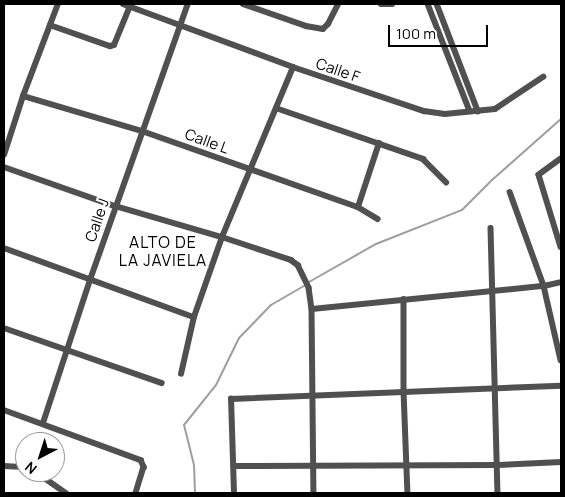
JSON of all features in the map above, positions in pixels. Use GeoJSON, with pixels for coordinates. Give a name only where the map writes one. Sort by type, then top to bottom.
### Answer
{"type":"FeatureCollection","features":[{"type":"Feature","properties":{"kind":"street"},"geometry":{"type":"LineString","coordinates":[[4,155],[23,96],[58,4]]}},
{"type":"Feature","properties":{"kind":"street","name":"Calle J"},"geometry":{"type":"LineString","coordinates":[[42,422],[115,206],[188,4]]}},
{"type":"Feature","properties":{"kind":"street"},"geometry":{"type":"LineString","coordinates":[[243,4],[306,26],[323,29],[328,24],[338,4]]}},
{"type":"Feature","properties":{"kind":"street"},"geometry":{"type":"LineString","coordinates":[[381,4],[392,4]]}},
{"type":"Feature","properties":{"kind":"street"},"geometry":{"type":"LineString","coordinates":[[428,4],[470,111]]}},
{"type":"Feature","properties":{"kind":"street"},"geometry":{"type":"LineString","coordinates":[[437,4],[478,111]]}},
{"type":"Feature","properties":{"kind":"street"},"geometry":{"type":"LineString","coordinates":[[50,24],[110,46],[114,45],[126,5]]}},
{"type":"Feature","properties":{"kind":"street","name":"Calle F"},"geometry":{"type":"LineString","coordinates":[[126,5],[293,67],[424,111],[445,114],[495,109],[543,76]]}},
{"type":"Feature","properties":{"kind":"street"},"geometry":{"type":"LineString","coordinates":[[181,374],[194,317],[222,237],[293,67]]}},
{"type":"Feature","properties":{"kind":"street","name":"Calle L"},"geometry":{"type":"LineString","coordinates":[[23,96],[142,131],[358,207],[378,219]]}},
{"type":"Feature","properties":{"kind":"street"},"geometry":{"type":"LineString","coordinates":[[276,108],[423,159],[446,182]]}},
{"type":"Feature","properties":{"kind":"street"},"geometry":{"type":"LineString","coordinates":[[358,207],[379,143]]}},
{"type":"Feature","properties":{"kind":"street"},"geometry":{"type":"LineString","coordinates":[[561,159],[539,175],[561,247]]}},
{"type":"Feature","properties":{"kind":"street"},"geometry":{"type":"LineString","coordinates":[[4,167],[115,206],[222,237],[298,264],[309,288],[312,309],[314,493]]}},
{"type":"Feature","properties":{"kind":"street"},"geometry":{"type":"LineString","coordinates":[[510,192],[544,286],[561,360]]}},
{"type":"Feature","properties":{"kind":"street"},"geometry":{"type":"LineString","coordinates":[[490,228],[498,493]]}},
{"type":"Feature","properties":{"kind":"street"},"geometry":{"type":"LineString","coordinates":[[4,248],[194,317]]}},
{"type":"Feature","properties":{"kind":"street"},"geometry":{"type":"LineString","coordinates":[[312,309],[544,286],[561,282]]}},
{"type":"Feature","properties":{"kind":"street"},"geometry":{"type":"LineString","coordinates":[[404,299],[404,391],[408,493]]}},
{"type":"Feature","properties":{"kind":"street"},"geometry":{"type":"LineString","coordinates":[[4,328],[162,383]]}},
{"type":"Feature","properties":{"kind":"street"},"geometry":{"type":"LineString","coordinates":[[234,493],[230,399],[561,386]]}},
{"type":"Feature","properties":{"kind":"street"},"geometry":{"type":"LineString","coordinates":[[4,410],[42,422],[141,460],[144,467],[136,493]]}},
{"type":"Feature","properties":{"kind":"street"},"geometry":{"type":"LineString","coordinates":[[234,466],[498,465],[561,462]]}},
{"type":"Feature","properties":{"kind":"street"},"geometry":{"type":"LineString","coordinates":[[50,482],[66,493]]}},
{"type":"Feature","properties":{"kind":"waterway"},"geometry":{"type":"LineString","coordinates":[[309,282],[376,244],[462,210],[492,180],[561,119]]}},
{"type":"Feature","properties":{"kind":"waterway"},"geometry":{"type":"LineString","coordinates":[[195,493],[194,465],[184,425],[216,385],[239,338],[271,305],[305,285]]}},
{"type":"Feature","properties":{"kind":"district","name":"ALTO DE LA JAVIELA"},"geometry":{"type":"Point","coordinates":[163,251]}}]}
